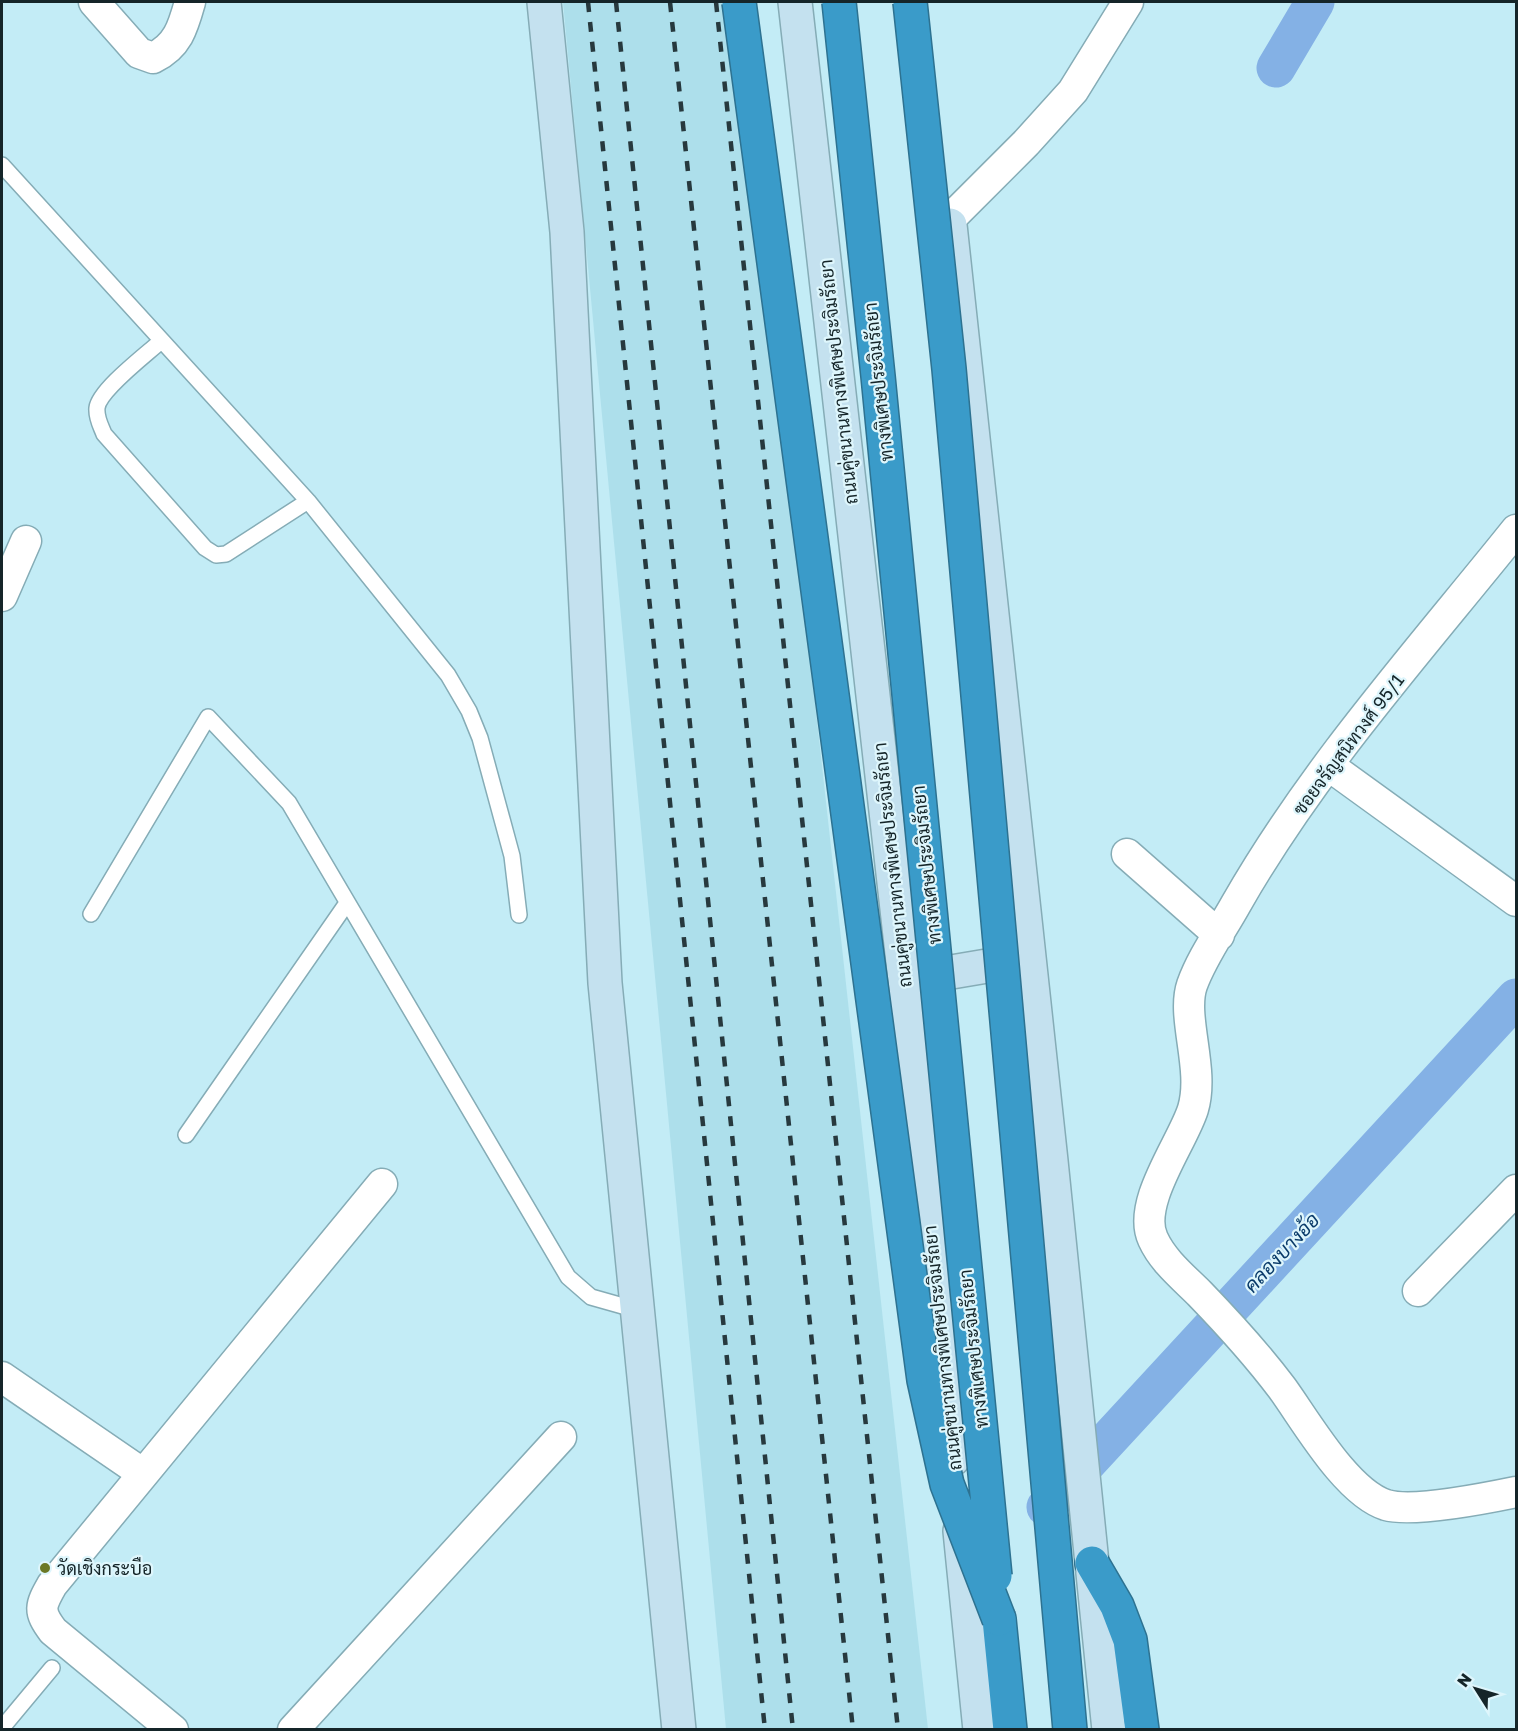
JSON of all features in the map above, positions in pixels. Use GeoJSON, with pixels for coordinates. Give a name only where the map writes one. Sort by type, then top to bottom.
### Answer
{"type":"FeatureCollection","features":[{"type":"Feature","properties":{"kind":"highway"},"geometry":{"type":"LineString","coordinates":[[739,2],[924,1380],[947,1484],[999,1619]]}},
{"type":"Feature","properties":{"kind":"highway","name":"ทางพิเศษประจิมรัถยา"},"geometry":{"type":"LineString","coordinates":[[839,2],[878,376],[1010,1730]]}},
{"type":"Feature","properties":{"kind":"highway"},"geometry":{"type":"LineString","coordinates":[[910,2],[949,369],[1070,1730]]}},
{"type":"Feature","properties":{"kind":"highway"},"geometry":{"type":"LineString","coordinates":[[1092,1563],[1117,1606],[1130,1640],[1142,1730]]}},
{"type":"Feature","properties":{"kind":"main road"},"geometry":{"type":"LineString","coordinates":[[544,2],[567,232],[605,983],[679,1730]]}},
{"type":"Feature","properties":{"kind":"main road","name":"ถนนคู่ขนานทางพิเศษประจิมรัถยา"},"geometry":{"type":"LineString","coordinates":[[795,2],[905,980],[980,1730]]}},
{"type":"Feature","properties":{"kind":"main road"},"geometry":{"type":"LineString","coordinates":[[926,2],[1109,1730]]}},
{"type":"Feature","properties":{"kind":"main road"},"geometry":{"type":"LineString","coordinates":[[905,980],[1029,959]]}},
{"type":"Feature","properties":{"kind":"street"},"geometry":{"type":"LineString","coordinates":[[94,2],[139,53],[153,58],[175,44],[183,28],[190,2]]}},
{"type":"Feature","properties":{"kind":"street"},"geometry":{"type":"LineString","coordinates":[[950,219],[1026,143],[1073,91],[1128,2]]}},
{"type":"Feature","properties":{"kind":"street","name":"ซอยจรัญสนิทวงศ์ 95/1"},"geometry":{"type":"LineString","coordinates":[[1516,530],[1328,765],[1254,873],[1198,970],[1190,990],[1197,1095],[1191,1114],[1164,1165],[1151,1211],[1151,1236],[1171,1266],[1261,1360],[1358,1488],[1387,1505],[1435,1505],[1516,1491]]}},
{"type":"Feature","properties":{"kind":"street"},"geometry":{"type":"LineString","coordinates":[[2,596],[26,541]]}},
{"type":"Feature","properties":{"kind":"street"},"geometry":{"type":"LineString","coordinates":[[1328,765],[1516,901]]}},
{"type":"Feature","properties":{"kind":"street"},"geometry":{"type":"LineString","coordinates":[[1127,854],[1219,935]]}},
{"type":"Feature","properties":{"kind":"street"},"geometry":{"type":"LineString","coordinates":[[173,1730],[52,1631],[43,1618],[41,1604],[52,1585],[142,1473],[382,1184]]}},
{"type":"Feature","properties":{"kind":"street"},"geometry":{"type":"LineString","coordinates":[[1418,1291],[1516,1190]]}},
{"type":"Feature","properties":{"kind":"street"},"geometry":{"type":"LineString","coordinates":[[2,1377],[142,1473]]}},
{"type":"Feature","properties":{"kind":"street"},"geometry":{"type":"LineString","coordinates":[[292,1730],[561,1437]]}},
{"type":"Feature","properties":{"kind":"lane"},"geometry":{"type":"LineString","coordinates":[[2,165],[308,501],[404,618],[447,675],[469,711],[480,738],[512,856],[519,915]]}},
{"type":"Feature","properties":{"kind":"lane"},"geometry":{"type":"LineString","coordinates":[[161,341],[108,390],[97,405],[97,418],[104,434],[205,548],[216,555],[237,549],[308,501]]}},
{"type":"Feature","properties":{"kind":"lane"},"geometry":{"type":"LineString","coordinates":[[91,914],[208,717],[289,803],[568,1277],[591,1297],[637,1310]]}},
{"type":"Feature","properties":{"kind":"lane"},"geometry":{"type":"LineString","coordinates":[[186,1135],[348,903]]}},
{"type":"Feature","properties":{"kind":"lane"},"geometry":{"type":"LineString","coordinates":[[2,1728],[52,1668]]}},
{"type":"Feature","properties":{"kind":"shaded area"},"geometry":{"type":"Polygon","coordinates":[[[563,2],[738,2],[928,1729],[726,1729],[563,2]]]}},
{"type":"Feature","properties":{"kind":"waterway"},"geometry":{"type":"LineString","coordinates":[[1276,68],[1315,2]]}},
{"type":"Feature","properties":{"kind":"waterway","name":"คลองบางอ้อ"},"geometry":{"type":"LineString","coordinates":[[1046,1507],[1516,998]]}},
{"type":"Feature","properties":{"kind":"railway"},"geometry":{"type":"LineString","coordinates":[[588,2],[765,1730]]}},
{"type":"Feature","properties":{"kind":"railway"},"geometry":{"type":"LineString","coordinates":[[616,2],[793,1730]]}},
{"type":"Feature","properties":{"kind":"railway"},"geometry":{"type":"LineString","coordinates":[[670,2],[853,1730]]}},
{"type":"Feature","properties":{"kind":"railway"},"geometry":{"type":"LineString","coordinates":[[716,2],[898,1730]]}},
{"type":"Feature","properties":{"kind":"place","name":"วัดเชิงกระบือ"},"geometry":{"type":"Point","coordinates":[45,1568]}}]}
